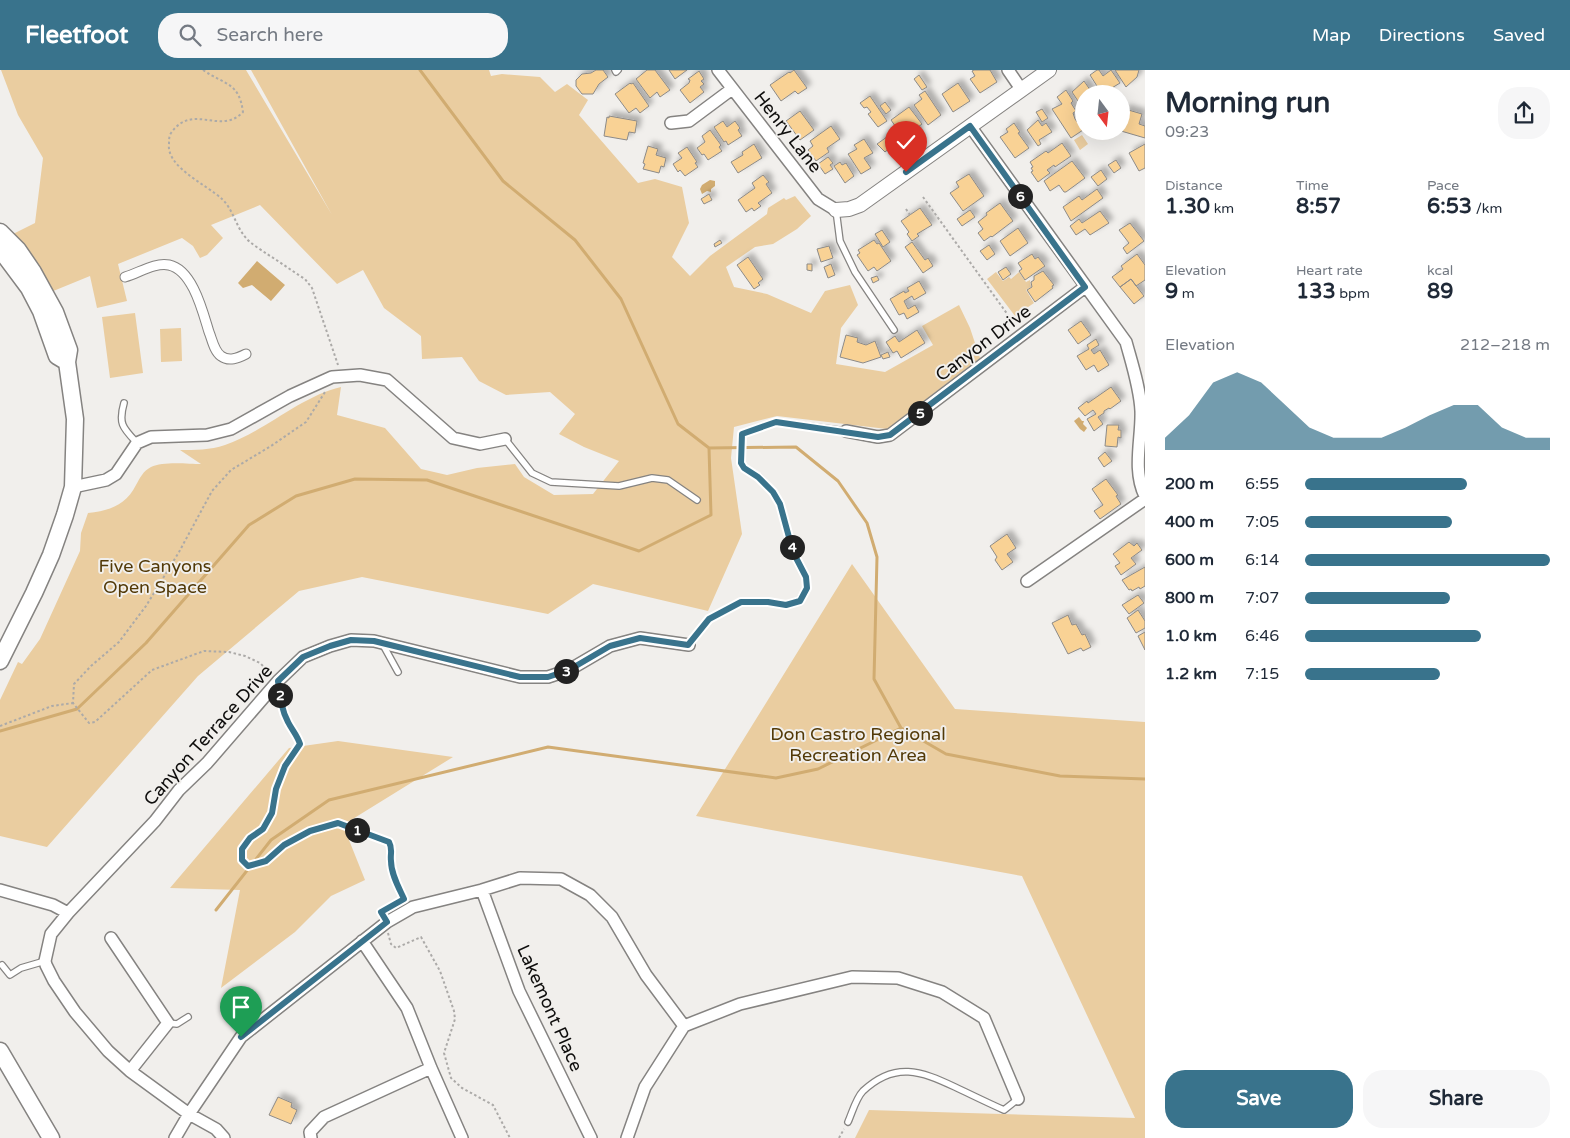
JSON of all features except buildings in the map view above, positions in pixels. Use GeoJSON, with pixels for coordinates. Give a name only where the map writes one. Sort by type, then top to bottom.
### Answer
{"type":"FeatureCollection","features":[{"type":"Feature","properties":{"kind":"main road"},"geometry":{"type":"LineString","coordinates":[[0,232],[18,250],[33,272],[55,312],[69,350],[67,362],[75,419],[73,486],[65,515],[51,555],[0,661]]}},
{"type":"Feature","properties":{"kind":"main road"},"geometry":{"type":"LineString","coordinates":[[0,249],[29,288],[41,311],[57,356],[67,362]]}},
{"type":"Feature","properties":{"kind":"main road"},"geometry":{"type":"LineString","coordinates":[[0,1051],[51,1138]]}},
{"type":"Feature","properties":{"kind":"street","name":"Henry Lane"},"geometry":{"type":"LineString","coordinates":[[718,70],[818,199],[836,210]]}},
{"type":"Feature","properties":{"kind":"street"},"geometry":{"type":"LineString","coordinates":[[1008,70],[1021,90]]}},
{"type":"Feature","properties":{"kind":"street"},"geometry":{"type":"LineString","coordinates":[[836,210],[860,205],[1049,70]]}},
{"type":"Feature","properties":{"kind":"street"},"geometry":{"type":"LineString","coordinates":[[671,123],[689,121],[732,89]]}},
{"type":"Feature","properties":{"kind":"street"},"geometry":{"type":"LineString","coordinates":[[970,126],[1126,342],[1134,370],[1141,410],[1139,473],[1145,497],[1027,581]]}},
{"type":"Feature","properties":{"kind":"street"},"geometry":{"type":"LineString","coordinates":[[125,277],[158,265],[170,265],[180,271],[190,282],[198,297],[219,355],[234,359],[246,354]]}},
{"type":"Feature","properties":{"kind":"street","name":"Canyon Drive"},"geometry":{"type":"LineString","coordinates":[[846,432],[878,437],[890,435],[1085,287]]}},
{"type":"Feature","properties":{"kind":"street"},"geometry":{"type":"LineString","coordinates":[[73,486],[106,480],[116,474],[138,443],[151,437],[207,435],[231,429],[290,396],[332,377],[360,376],[387,380],[453,438],[480,444],[505,440]]}},
{"type":"Feature","properties":{"kind":"street","name":"Canyon Terrace Drive"},"geometry":{"type":"LineString","coordinates":[[45,961],[51,934],[68,913],[155,821],[178,790],[207,763],[278,681],[303,657],[351,640],[374,641],[520,677],[548,677],[569,670],[610,646],[640,638],[688,645]]}},
{"type":"Feature","properties":{"kind":"street"},"geometry":{"type":"LineString","coordinates":[[175,1138],[241,1037],[387,922],[414,907],[482,890],[520,878],[560,879],[590,895],[612,917],[646,975],[684,1026]]}},
{"type":"Feature","properties":{"kind":"street"},"geometry":{"type":"LineString","coordinates":[[0,890],[53,905],[68,913]]}},
{"type":"Feature","properties":{"kind":"street","name":"Lakemont Place"},"geometry":{"type":"LineString","coordinates":[[482,890],[519,991],[591,1138]]}},
{"type":"Feature","properties":{"kind":"street"},"geometry":{"type":"LineString","coordinates":[[111,938],[168,1023],[130,1072]]}},
{"type":"Feature","properties":{"kind":"street"},"geometry":{"type":"LineString","coordinates":[[362,941],[407,1008],[462,1138]]}},
{"type":"Feature","properties":{"kind":"street"},"geometry":{"type":"LineString","coordinates":[[45,961],[54,981],[75,1012],[108,1051],[130,1072],[189,1114],[216,1129],[224,1138]]}},
{"type":"Feature","properties":{"kind":"street"},"geometry":{"type":"LineString","coordinates":[[627,1138],[646,1087],[684,1026],[740,1004],[852,978],[898,978],[942,992],[984,1018],[1018,1098]]}},
{"type":"Feature","properties":{"kind":"street"},"geometry":{"type":"LineString","coordinates":[[311,1138],[310,1132],[324,1117],[431,1068]]}},
{"type":"Feature","properties":{"kind":"lane"},"geometry":{"type":"LineString","coordinates":[[836,210],[840,242],[855,272],[894,330]]}},
{"type":"Feature","properties":{"kind":"lane"},"geometry":{"type":"LineString","coordinates":[[124,403],[120,416],[124,430],[138,443]]}},
{"type":"Feature","properties":{"kind":"lane"},"geometry":{"type":"LineString","coordinates":[[688,645],[709,619],[741,602],[768,602],[786,605],[800,601],[807,588],[806,577],[793,552],[780,504],[768,487],[758,477],[744,468],[741,463],[742,434],[776,422],[846,432]]}},
{"type":"Feature","properties":{"kind":"lane"},"geometry":{"type":"LineString","coordinates":[[505,440],[532,472],[551,482],[619,486],[652,478],[668,480],[697,500]]}},
{"type":"Feature","properties":{"kind":"lane"},"geometry":{"type":"LineString","coordinates":[[382,643],[398,672]]}},
{"type":"Feature","properties":{"kind":"lane"},"geometry":{"type":"LineString","coordinates":[[2,965],[10,975],[21,968],[45,961]]}},
{"type":"Feature","properties":{"kind":"lane"},"geometry":{"type":"LineString","coordinates":[[168,1023],[177,1024],[188,1017]]}},
{"type":"Feature","properties":{"kind":"lane"},"geometry":{"type":"LineString","coordinates":[[848,1122],[862,1092],[882,1078],[899,1072],[914,1071],[928,1074],[1004,1110],[1018,1098]]}},
{"type":"Feature","properties":{"kind":"path"},"geometry":{"type":"LineString","coordinates":[[923,197],[1008,315]]}},
{"type":"Feature","properties":{"kind":"path"},"geometry":{"type":"LineString","coordinates":[[906,209],[910,215]]}},
{"type":"Feature","properties":{"kind":"path"},"geometry":{"type":"LineString","coordinates":[[78,709],[89,723],[95,722],[152,670],[204,651],[229,652],[246,656],[260,663],[278,681],[281,704],[300,744],[285,766],[276,789],[272,813],[263,829],[250,838],[242,849],[242,860],[248,866],[266,861],[284,845],[310,831],[338,823],[389,842],[392,848],[391,862],[394,876],[404,899],[381,912],[391,929],[388,931],[391,944],[396,948],[421,937],[440,971],[454,1010],[455,1019],[444,1053],[451,1078],[462,1088],[493,1105],[510,1138]]}},
{"type":"Feature","properties":{"kind":"path"},"geometry":{"type":"LineString","coordinates":[[0,726],[52,706],[73,703]]}},
{"type":"Feature","properties":{"kind":"green space","name":"Five Canyons Open Space"},"geometry":{"type":"Polygon","coordinates":[[[1,70],[246,70],[332,215],[251,70],[489,70],[491,76],[502,74],[540,77],[555,92],[567,84],[588,100],[579,115],[638,183],[655,179],[682,187],[689,223],[672,257],[690,276],[710,256],[767,214],[768,208],[784,198],[786,200],[795,196],[811,216],[797,229],[773,244],[755,247],[726,267],[734,287],[767,294],[811,313],[825,291],[850,285],[858,305],[841,328],[836,364],[885,372],[933,345],[922,326],[959,305],[970,328],[980,358],[887,429],[777,416],[734,427],[731,458],[742,534],[708,611],[593,584],[548,614],[362,577],[299,591],[198,676],[47,847],[0,836],[0,700],[18,662],[22,664],[40,639],[80,551],[81,533],[88,513],[110,509],[122,502],[132,492],[148,469],[156,465],[169,463],[201,464],[180,450],[208,449],[225,445],[254,432],[311,398],[341,387],[337,415],[385,428],[421,469],[447,475],[477,468],[515,464],[524,477],[554,495],[593,494],[619,461],[584,447],[559,434],[575,414],[550,392],[506,395],[479,381],[462,357],[422,359],[421,336],[384,308],[363,270],[337,284],[260,205],[211,225],[223,238],[207,255],[200,258],[193,246],[182,238],[118,264],[127,301],[97,308],[90,276],[46,294],[5,238],[35,223],[43,158],[18,115],[1,70]]]}},
{"type":"Feature","properties":{"kind":"green space"},"geometry":{"type":"Polygon","coordinates":[[[1074,140],[1085,140],[1088,144],[1080,150],[1074,140]]]}},
{"type":"Feature","properties":{"kind":"green space"},"geometry":{"type":"Polygon","coordinates":[[[996,272],[1003,281],[1009,277],[1011,279],[1019,272],[1026,282],[1030,280],[1031,287],[1026,290],[1034,303],[1015,316],[987,279],[996,272]]]}},
{"type":"Feature","properties":{"kind":"green space"},"geometry":{"type":"Polygon","coordinates":[[[135,313],[143,373],[110,378],[102,317],[135,313]]]}},
{"type":"Feature","properties":{"kind":"green space"},"geometry":{"type":"Polygon","coordinates":[[[181,328],[182,361],[161,362],[160,329],[181,328]]]}},
{"type":"Feature","properties":{"kind":"green space","name":"Don Castro Regional Recreation Area"},"geometry":{"type":"Polygon","coordinates":[[[852,564],[955,709],[1145,722],[1145,1138],[855,1138],[869,1110],[1135,1118],[1022,876],[696,816],[852,564]]]}},
{"type":"Feature","properties":{"kind":"green space"},"geometry":{"type":"Polygon","coordinates":[[[338,741],[453,757],[343,825],[365,880],[331,896],[295,932],[221,988],[240,890],[170,888],[289,748],[338,741]]]}},
{"type":"Feature","properties":{"kind":"shaded area"},"geometry":{"type":"Polygon","coordinates":[[[710,180],[715,181],[715,186],[711,189],[711,192],[707,191],[702,194],[700,189],[702,185],[710,180]]]}},
{"type":"Feature","properties":{"kind":"shaded area"},"geometry":{"type":"Polygon","coordinates":[[[257,261],[285,285],[271,301],[252,285],[243,288],[238,283],[257,261]]]}},
{"type":"Feature","properties":{"kind":"shaded area"},"geometry":{"type":"Polygon","coordinates":[[[1079,417],[1084,421],[1083,424],[1087,428],[1084,432],[1074,421],[1079,417]]]}},
{"type":"Feature","properties":{"kind":"waterway"},"geometry":{"type":"LineString","coordinates":[[420,70],[503,181],[575,240],[621,299],[678,424],[709,448],[796,447],[838,481],[867,523],[877,557],[874,679],[901,728],[946,754],[1060,776],[1145,779]]}},
{"type":"Feature","properties":{"kind":"waterway"},"geometry":{"type":"LineString","coordinates":[[0,731],[77,709],[146,643],[249,525],[296,496],[355,479],[427,480],[639,551],[711,515],[709,448]]}},
{"type":"Feature","properties":{"kind":"waterway"},"geometry":{"type":"LineString","coordinates":[[216,910],[271,840],[329,800],[548,747],[776,778],[818,769],[901,728]]}},
{"type":"Feature","properties":{"kind":"route"},"geometry":{"type":"LineString","coordinates":[[241,1037],[387,922],[381,912],[404,899],[394,876],[391,862],[392,848],[389,842],[338,823],[310,831],[284,845],[266,861],[256,865],[248,866],[242,860],[242,849],[250,838],[263,829],[272,813],[276,789],[285,766],[300,744],[281,704],[278,681],[303,657],[351,640],[374,641],[520,677],[548,677],[569,670],[610,646],[640,638],[688,645],[709,619],[741,602],[768,602],[786,605],[800,601],[807,588],[806,577],[793,552],[780,504],[773,492],[758,477],[744,468],[741,463],[742,434],[776,422],[878,437],[890,435],[1085,287],[970,126],[906,172]]}}]}
